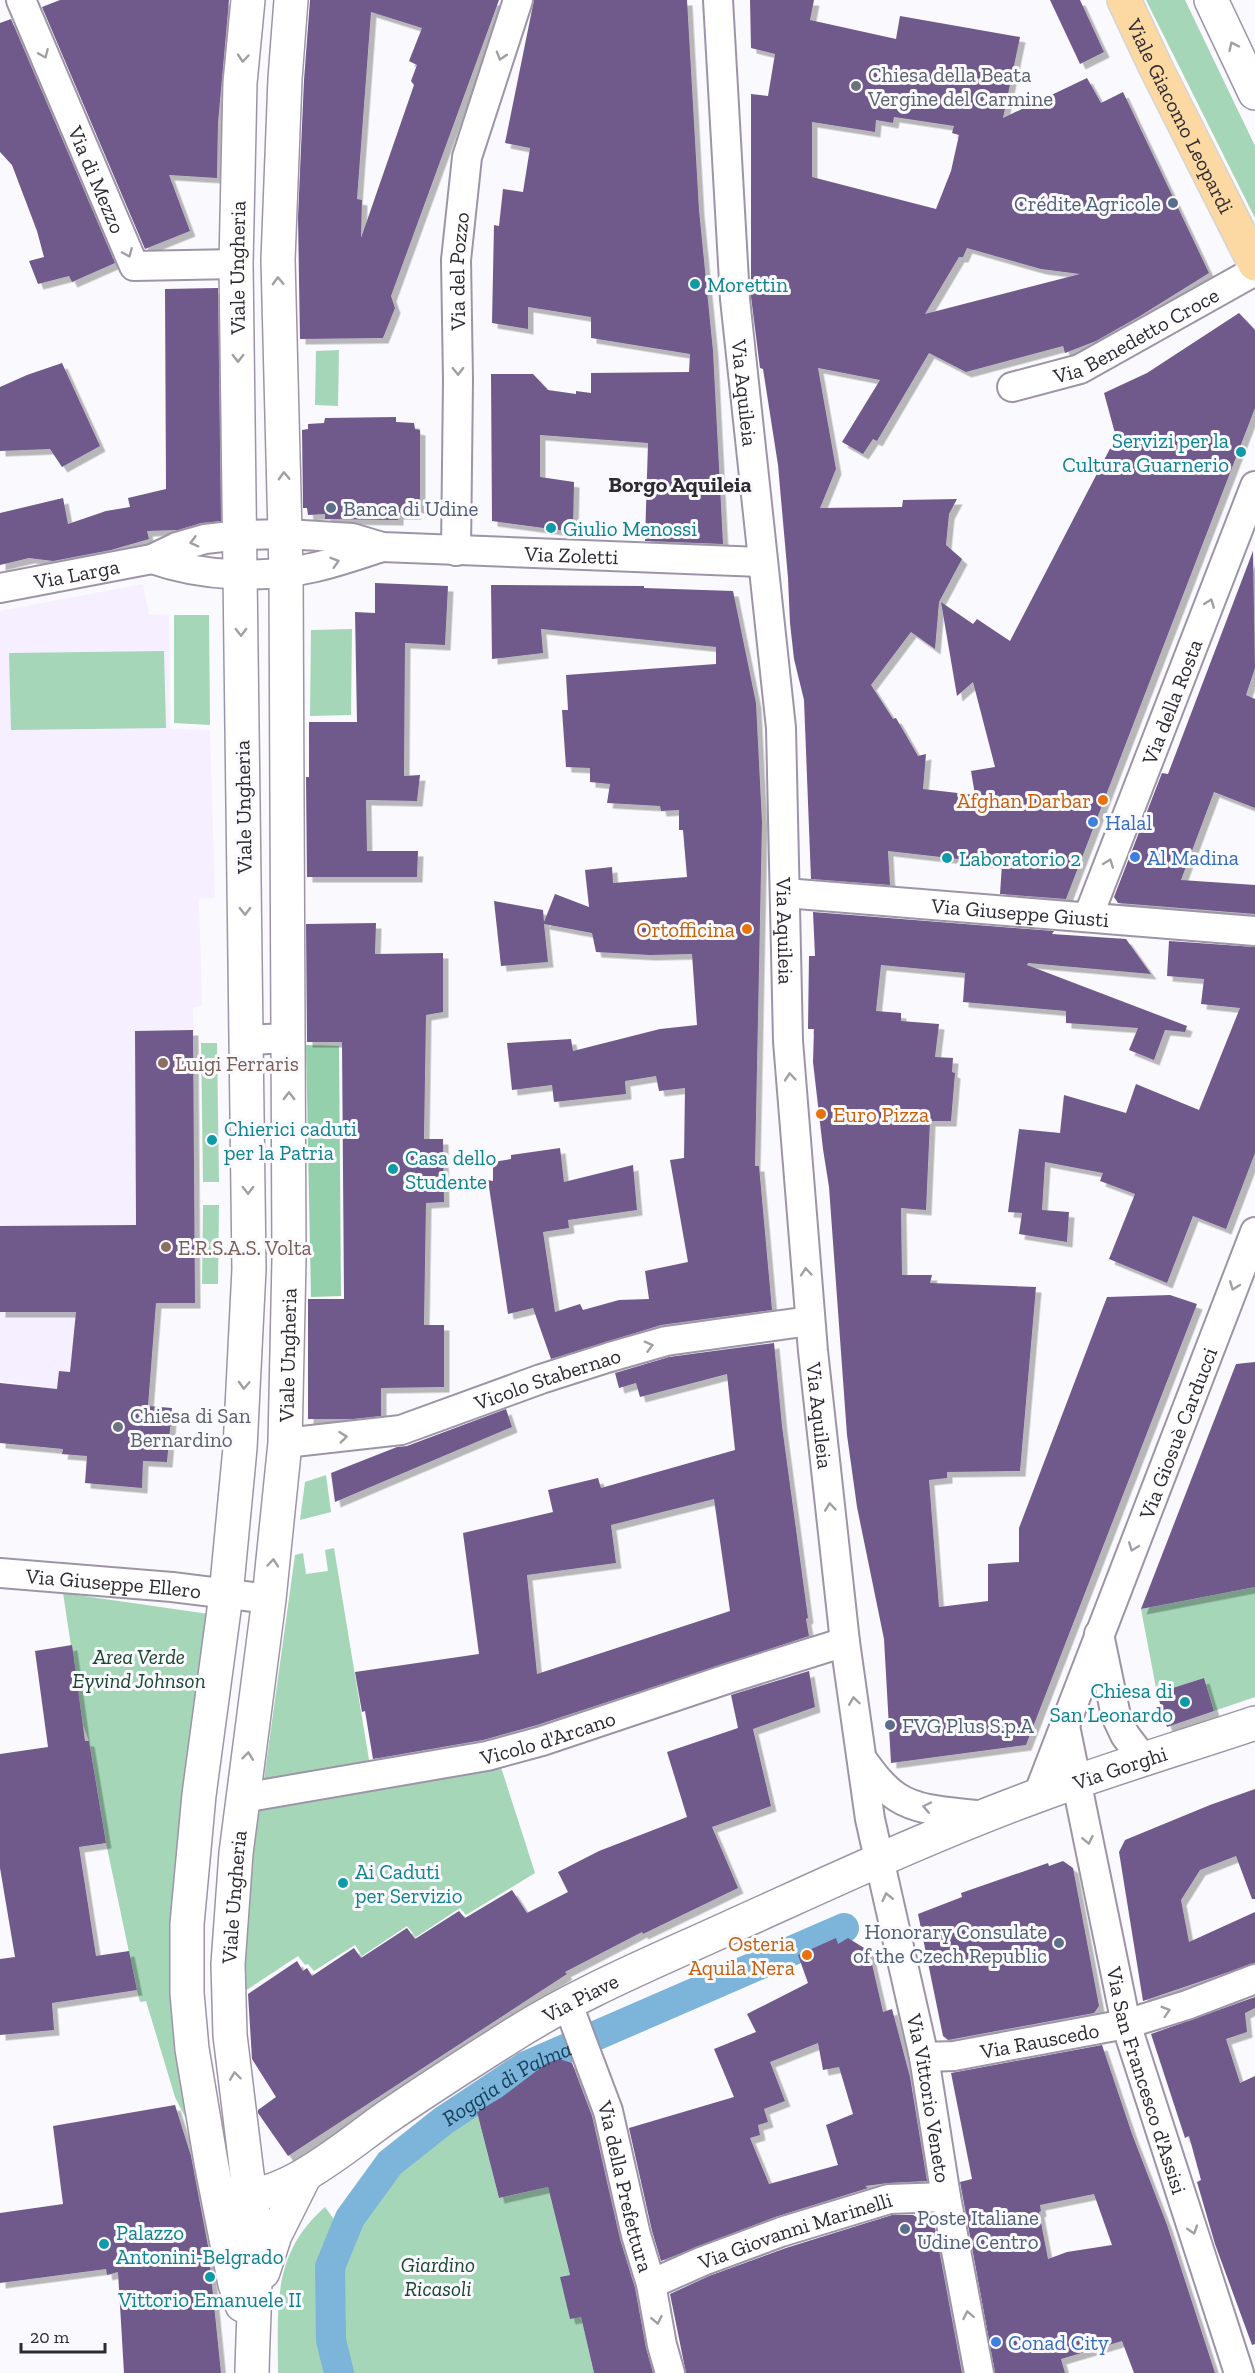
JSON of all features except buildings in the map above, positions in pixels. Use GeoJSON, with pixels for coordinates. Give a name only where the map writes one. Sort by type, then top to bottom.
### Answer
{"type":"FeatureCollection","features":[{"type":"Feature","properties":{"kind":"main road","name":"Viale Giacomo Leopardi"},"geometry":{"type":"LineString","coordinates":[[1124,0],[1255,264]]}},
{"type":"Feature","properties":{"kind":"street","name":"Via di Mezzo"},"geometry":{"type":"LineString","coordinates":[[21,0],[134,266],[236,264]]}},
{"type":"Feature","properties":{"kind":"street","name":"Viale Ungheria"},"geometry":{"type":"LineString","coordinates":[[245,2295],[216,2187],[192,2049],[187,1993],[187,1924],[199,1795],[226,1594],[240,1448],[249,1269],[236,264],[240,83],[248,0]]}},
{"type":"Feature","properties":{"kind":"street","name":"Viale Ungheria"},"geometry":{"type":"LineString","coordinates":[[245,2295],[252,2211],[230,2035],[228,1964],[242,1798],[269,1599],[285,1443],[290,1260],[286,534],[278,260],[284,90],[291,0]]}},
{"type":"Feature","properties":{"kind":"street","name":"Via del Pozzo"},"geometry":{"type":"LineString","coordinates":[[456,551],[458,380],[456,260],[467,157],[518,0]]}},
{"type":"Feature","properties":{"kind":"street","name":"Via Aquileia"},"geometry":{"type":"LineString","coordinates":[[718,0],[735,299],[761,562],[781,728],[788,1041],[810,1321],[845,1642],[878,1859]]}},
{"type":"Feature","properties":{"kind":"street"},"geometry":{"type":"LineString","coordinates":[[1211,0],[1255,93]]}},
{"type":"Feature","properties":{"kind":"street","name":"Via Benedetto Croce"},"geometry":{"type":"LineString","coordinates":[[1012,387],[1080,369],[1255,271]]}},
{"type":"Feature","properties":{"kind":"street","name":"Via della Rosta"},"geometry":{"type":"LineString","coordinates":[[1088,918],[1255,486]]}},
{"type":"Feature","properties":{"kind":"street"},"geometry":{"type":"LineString","coordinates":[[240,535],[286,534]]}},
{"type":"Feature","properties":{"kind":"street","name":"Via Zoletti"},"geometry":{"type":"LineString","coordinates":[[286,534],[352,538],[382,547],[761,562]]}},
{"type":"Feature","properties":{"kind":"street","name":"Via Larga"},"geometry":{"type":"LineString","coordinates":[[0,588],[152,559],[177,546],[205,539],[240,535]]}},
{"type":"Feature","properties":{"kind":"street","name":"Via Zoletti"},"geometry":{"type":"LineString","coordinates":[[286,573],[318,567],[382,547]]}},
{"type":"Feature","properties":{"kind":"street"},"geometry":{"type":"LineString","coordinates":[[152,559],[180,569],[286,573]]}},
{"type":"Feature","properties":{"kind":"street","name":"Via Giuseppe Giusti"},"geometry":{"type":"LineString","coordinates":[[784,893],[1255,931]]}},
{"type":"Feature","properties":{"kind":"street"},"geometry":{"type":"LineString","coordinates":[[246,1040],[289,1038]]}},
{"type":"Feature","properties":{"kind":"street","name":"Via Giosuè Carducci"},"geometry":{"type":"LineString","coordinates":[[1038,1795],[1255,1232]]}},
{"type":"Feature","properties":{"kind":"street","name":"Vicolo Stabernao"},"geometry":{"type":"LineString","coordinates":[[285,1443],[401,1430],[610,1356],[666,1341],[810,1321]]}},
{"type":"Feature","properties":{"kind":"street","name":"Via Giuseppe Ellero"},"geometry":{"type":"LineString","coordinates":[[0,1573],[172,1587],[226,1594]]}},
{"type":"Feature","properties":{"kind":"street"},"geometry":{"type":"LineString","coordinates":[[226,1594],[269,1599]]}},
{"type":"Feature","properties":{"kind":"street"},"geometry":{"type":"LineString","coordinates":[[1099,1634],[1116,1716],[1125,1735],[1144,1760]]}},
{"type":"Feature","properties":{"kind":"street","name":"Vicolo d'Arcano"},"geometry":{"type":"LineString","coordinates":[[242,1798],[488,1756],[565,1734],[727,1678],[845,1642]]}},
{"type":"Feature","properties":{"kind":"street","name":"Via Gorghi"},"geometry":{"type":"LineString","coordinates":[[878,1859],[1038,1795],[1255,1723]]}},
{"type":"Feature","properties":{"kind":"street"},"geometry":{"type":"LineString","coordinates":[[1065,1726],[1075,1783]]}},
{"type":"Feature","properties":{"kind":"street","name":"Via Gorghi"},"geometry":{"type":"LineString","coordinates":[[862,1759],[876,1778],[899,1798],[929,1808],[985,1816]]}},
{"type":"Feature","properties":{"kind":"street","name":"Via San Francesco d'Assisi"},"geometry":{"type":"LineString","coordinates":[[1075,1783],[1126,2024],[1239,2373]]}},
{"type":"Feature","properties":{"kind":"street","name":"Via Piave"},"geometry":{"type":"LineString","coordinates":[[252,2211],[507,2038],[573,2016],[878,1859]]}},
{"type":"Feature","properties":{"kind":"street","name":"Via Vittorio Veneto"},"geometry":{"type":"LineString","coordinates":[[878,1859],[924,2057],[946,2197],[979,2373]]}},
{"type":"Feature","properties":{"kind":"street","name":"Via Rauscedo"},"geometry":{"type":"LineString","coordinates":[[924,2057],[954,2056],[1126,2024],[1187,2005],[1255,1979]]}},
{"type":"Feature","properties":{"kind":"street","name":"Via della Prefettura"},"geometry":{"type":"LineString","coordinates":[[573,2016],[608,2111],[636,2235],[651,2284],[670,2373]]}},
{"type":"Feature","properties":{"kind":"street"},"geometry":{"type":"LineString","coordinates":[[242,2134],[260,2161],[269,2168],[290,2175],[305,2175],[245,2295],[253,2339],[252,2373]]}},
{"type":"Feature","properties":{"kind":"street"},"geometry":{"type":"LineString","coordinates":[[216,2187],[235,2195],[252,2211]]}},
{"type":"Feature","properties":{"kind":"street","name":"Via Giovanni Marinelli"},"geometry":{"type":"LineString","coordinates":[[651,2284],[703,2261],[781,2232],[889,2199],[946,2197]]}},
{"type":"Feature","properties":{"kind":"shaded area"},"geometry":{"type":"Polygon","coordinates":[[[143,584],[149,615],[169,614],[170,729],[210,730],[215,898],[199,899],[202,1006],[193,1007],[195,1303],[156,1304],[70,1372],[59,1372],[57,1389],[0,1381],[0,611],[143,584]]]}},
{"type":"Feature","properties":{"kind":"green space"},"geometry":{"type":"Polygon","coordinates":[[[1146,0],[1185,0],[1255,146],[1255,218],[1146,0]]]}},
{"type":"Feature","properties":{"kind":"green space"},"geometry":{"type":"Polygon","coordinates":[[[339,350],[338,406],[315,405],[316,351],[339,350]]]}},
{"type":"Feature","properties":{"kind":"green space"},"geometry":{"type":"Polygon","coordinates":[[[174,615],[209,615],[210,725],[174,723],[174,615]]]}},
{"type":"Feature","properties":{"kind":"green space"},"geometry":{"type":"Polygon","coordinates":[[[352,629],[351,715],[310,716],[311,630],[352,629]]]}},
{"type":"Feature","properties":{"kind":"green space"},"geometry":{"type":"Polygon","coordinates":[[[164,651],[166,728],[11,730],[9,653],[164,651]]]}},
{"type":"Feature","properties":{"kind":"green space"},"geometry":{"type":"Polygon","coordinates":[[[201,1043],[217,1043],[219,1182],[203,1182],[201,1043]]]}},
{"type":"Feature","properties":{"kind":"green space"},"geometry":{"type":"Polygon","coordinates":[[[306,1045],[339,1046],[341,1296],[311,1297],[306,1045]]]}},
{"type":"Feature","properties":{"kind":"green space"},"geometry":{"type":"Polygon","coordinates":[[[203,1205],[219,1205],[218,1284],[202,1284],[203,1205]]]}},
{"type":"Feature","properties":{"kind":"green space"},"geometry":{"type":"Polygon","coordinates":[[[326,1475],[331,1512],[300,1520],[305,1482],[326,1475]]]}},
{"type":"Feature","properties":{"kind":"green space"},"geometry":{"type":"Polygon","coordinates":[[[334,1548],[370,1766],[264,1779],[295,1555],[303,1553],[306,1574],[328,1571],[325,1550],[334,1548]]]}},
{"type":"Feature","properties":{"kind":"green space"},"geometry":{"type":"Polygon","coordinates":[[[1255,1587],[1255,1697],[1214,1711],[1204,1678],[1157,1693],[1141,1609],[1255,1587]]]}},
{"type":"Feature","properties":{"kind":"green space","name":"Area Verde Eyvind Johnson"},"geometry":{"type":"Polygon","coordinates":[[[63,1593],[209,1614],[171,1977],[185,2117],[175,2097],[146,2001],[140,2002],[137,1990],[106,1843],[89,1741],[83,1725],[63,1593]]]}},
{"type":"Feature","properties":{"kind":"green space"},"geometry":{"type":"Polygon","coordinates":[[[499,1761],[535,1873],[466,1915],[460,1908],[416,1937],[407,1926],[362,1956],[355,1945],[314,1971],[298,1956],[245,1991],[243,1898],[251,1801],[499,1761]]]}},
{"type":"Feature","properties":{"kind":"green space","name":"Giardino Ricasoli"},"geometry":{"type":"Polygon","coordinates":[[[477,2112],[499,2198],[548,2187],[570,2275],[561,2277],[581,2317],[594,2373],[348,2373],[338,2312],[337,2288],[340,2261],[345,2246],[362,2215],[383,2187],[406,2164],[477,2112]]]}},
{"type":"Feature","properties":{"kind":"green space"},"geometry":{"type":"Polygon","coordinates":[[[325,2207],[341,2229],[325,2264],[326,2345],[331,2373],[278,2373],[279,2304],[286,2263],[307,2225],[325,2207]]]}},
{"type":"Feature","properties":{"kind":"waterway","name":"Roggia di Palma"},"geometry":{"type":"LineString","coordinates":[[339,2373],[331,2340],[330,2267],[350,2218],[390,2163],[443,2121],[526,2066],[844,1928]]}},
{"type":"Feature","properties":{"kind":"place","name":"Chiesa della Beata Vergine del Carmine"},"geometry":{"type":"Point","coordinates":[856,86]}},
{"type":"Feature","properties":{"kind":"place","name":"Crédite Agricole"},"geometry":{"type":"Point","coordinates":[1173,203]}},
{"type":"Feature","properties":{"kind":"place","name":"Morettin"},"geometry":{"type":"Point","coordinates":[695,284]}},
{"type":"Feature","properties":{"kind":"place","name":"Servizi per la Cultura Guarnerio"},"geometry":{"type":"Point","coordinates":[1241,452]}},
{"type":"Feature","properties":{"kind":"place","name":"Banca di Udine"},"geometry":{"type":"Point","coordinates":[331,508]}},
{"type":"Feature","properties":{"kind":"place","name":"Giulio Menossi"},"geometry":{"type":"Point","coordinates":[551,528]}},
{"type":"Feature","properties":{"kind":"place","name":"Afghan Darbar"},"geometry":{"type":"Point","coordinates":[1103,800]}},
{"type":"Feature","properties":{"kind":"place","name":"Halal"},"geometry":{"type":"Point","coordinates":[1093,822]}},
{"type":"Feature","properties":{"kind":"place","name":"Al Madina"},"geometry":{"type":"Point","coordinates":[1135,857]}},
{"type":"Feature","properties":{"kind":"place","name":"Laboratorio 2"},"geometry":{"type":"Point","coordinates":[947,858]}},
{"type":"Feature","properties":{"kind":"place","name":"Ortofficina"},"geometry":{"type":"Point","coordinates":[747,929]}},
{"type":"Feature","properties":{"kind":"place","name":"Luigi Ferraris"},"geometry":{"type":"Point","coordinates":[163,1063]}},
{"type":"Feature","properties":{"kind":"place","name":"Euro Pizza"},"geometry":{"type":"Point","coordinates":[821,1114]}},
{"type":"Feature","properties":{"kind":"place","name":"Chierici caduti per la Patria"},"geometry":{"type":"Point","coordinates":[212,1140]}},
{"type":"Feature","properties":{"kind":"place","name":"Casa dello Studente"},"geometry":{"type":"Point","coordinates":[393,1169]}},
{"type":"Feature","properties":{"kind":"place","name":"E.R.S.A.S. Volta"},"geometry":{"type":"Point","coordinates":[166,1247]}},
{"type":"Feature","properties":{"kind":"place","name":"Chiesa di San Bernardino"},"geometry":{"type":"Point","coordinates":[118,1427]}},
{"type":"Feature","properties":{"kind":"place","name":"Chiesa di San Leonardo"},"geometry":{"type":"Point","coordinates":[1185,1702]}},
{"type":"Feature","properties":{"kind":"place","name":"FVG Plus S.p.A"},"geometry":{"type":"Point","coordinates":[890,1725]}},
{"type":"Feature","properties":{"kind":"place","name":"Ai Caduti per Servizio"},"geometry":{"type":"Point","coordinates":[343,1883]}},
{"type":"Feature","properties":{"kind":"place","name":"Honorary Consulate of the Czech Republic"},"geometry":{"type":"Point","coordinates":[1059,1943]}},
{"type":"Feature","properties":{"kind":"place","name":"Osteria Aquila Nera"},"geometry":{"type":"Point","coordinates":[807,1955]}},
{"type":"Feature","properties":{"kind":"place","name":"Poste Italiane Udine Centro"},"geometry":{"type":"Point","coordinates":[905,2229]}},
{"type":"Feature","properties":{"kind":"place","name":"Palazzo Antonini-Belgrado"},"geometry":{"type":"Point","coordinates":[104,2244]}},
{"type":"Feature","properties":{"kind":"place","name":"Vittorio Emanuele II"},"geometry":{"type":"Point","coordinates":[210,2277]}},
{"type":"Feature","properties":{"kind":"place","name":"Conad City"},"geometry":{"type":"Point","coordinates":[996,2342]}},
{"type":"Feature","properties":{"kind":"district","name":"Borgo Aquileia"},"geometry":{"type":"Point","coordinates":[680,484]}}]}
